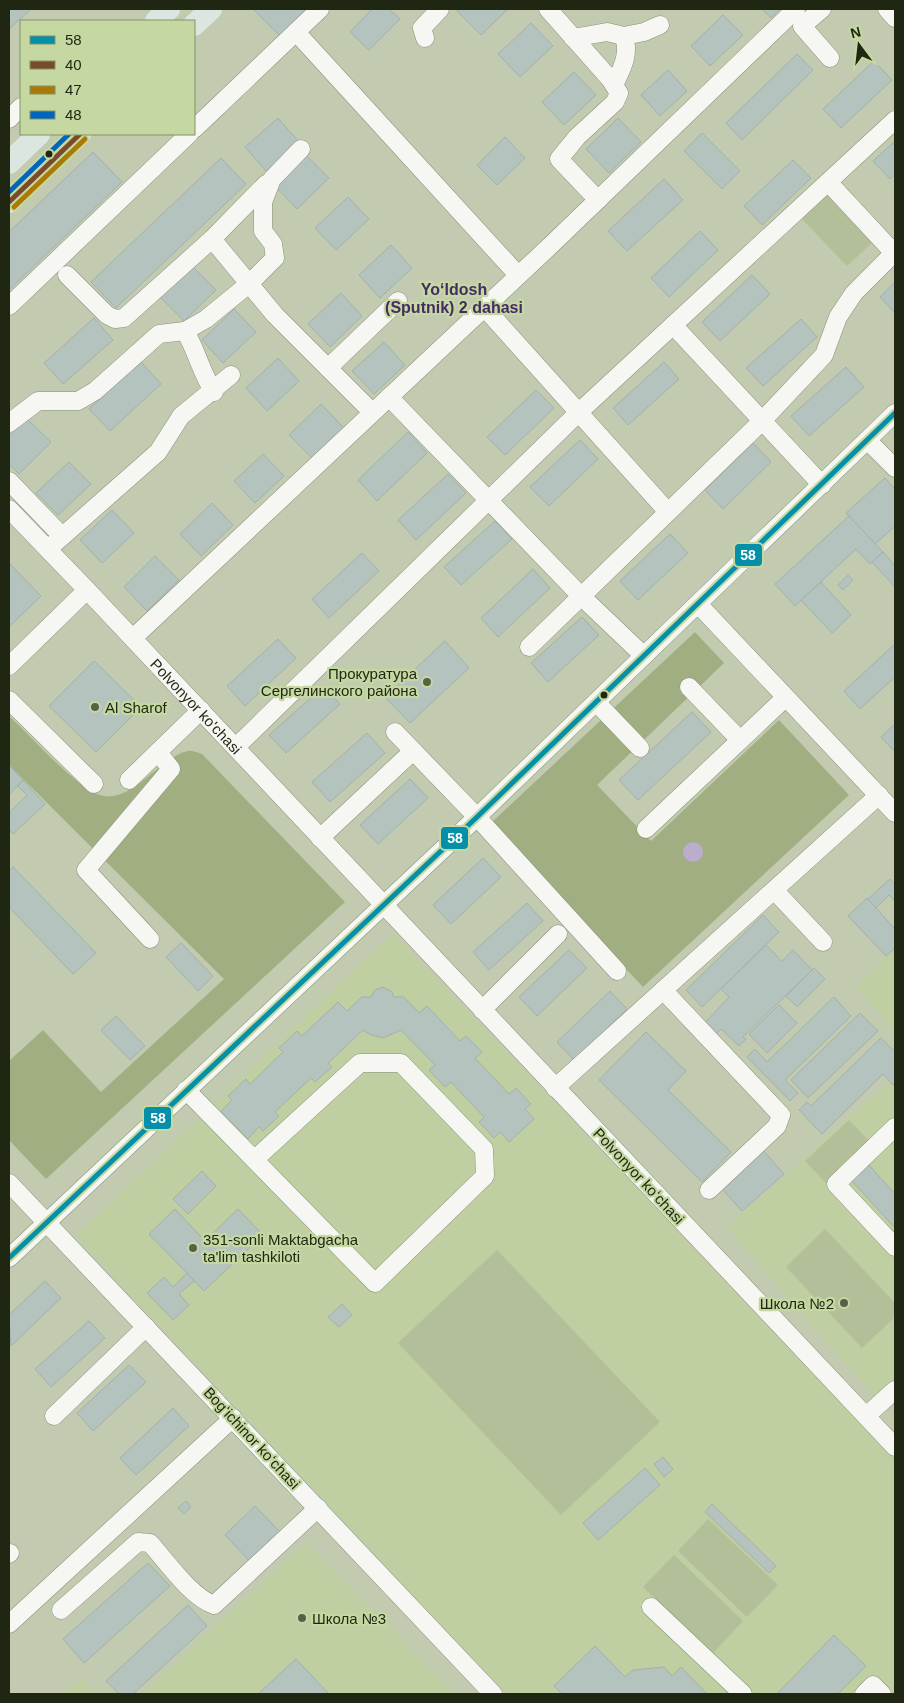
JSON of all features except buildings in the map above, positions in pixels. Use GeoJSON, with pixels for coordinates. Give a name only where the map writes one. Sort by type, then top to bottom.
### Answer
{"type":"FeatureCollection","features":[{"type":"Feature","properties":{"kind":"main road"},"geometry":{"type":"LineString","coordinates":[[157,20],[169,9]]}},
{"type":"Feature","properties":{"kind":"main road"},"geometry":{"type":"LineString","coordinates":[[179,9],[190,20]]}},
{"type":"Feature","properties":{"kind":"main road"},"geometry":{"type":"LineString","coordinates":[[195,21],[211,9]]}},
{"type":"Feature","properties":{"kind":"main road"},"geometry":{"type":"LineString","coordinates":[[11,155],[38,135]]}},
{"type":"Feature","properties":{"kind":"main road"},"geometry":{"type":"LineString","coordinates":[[9,202],[79,135]]}},
{"type":"Feature","properties":{"kind":"street"},"geometry":{"type":"LineString","coordinates":[[195,128],[320,9]]}},
{"type":"Feature","properties":{"kind":"street"},"geometry":{"type":"LineString","coordinates":[[424,38],[422,28],[440,9]]}},
{"type":"Feature","properties":{"kind":"street"},"geometry":{"type":"LineString","coordinates":[[548,9],[619,93],[615,102],[577,137],[559,159],[598,200]]}},
{"type":"Feature","properties":{"kind":"street"},"geometry":{"type":"LineString","coordinates":[[133,638],[598,200],[796,9]]}},
{"type":"Feature","properties":{"kind":"street"},"geometry":{"type":"LineString","coordinates":[[822,9],[802,26],[830,58]]}},
{"type":"Feature","properties":{"kind":"street"},"geometry":{"type":"LineString","coordinates":[[887,9],[895,18]]}},
{"type":"Feature","properties":{"kind":"street"},"geometry":{"type":"LineString","coordinates":[[574,38],[607,32],[624,36],[644,32],[660,25]]}},
{"type":"Feature","properties":{"kind":"street"},"geometry":{"type":"LineString","coordinates":[[296,32],[518,275]]}},
{"type":"Feature","properties":{"kind":"street"},"geometry":{"type":"LineString","coordinates":[[614,85],[626,60],[624,36]]}},
{"type":"Feature","properties":{"kind":"street"},"geometry":{"type":"LineString","coordinates":[[9,119],[20,108]]}},
{"type":"Feature","properties":{"kind":"street"},"geometry":{"type":"LineString","coordinates":[[236,747],[578,413],[895,120]]}},
{"type":"Feature","properties":{"kind":"street"},"geometry":{"type":"LineString","coordinates":[[9,306],[188,135]]}},
{"type":"Feature","properties":{"kind":"street"},"geometry":{"type":"LineString","coordinates":[[67,275],[107,315],[115,319],[124,318],[212,239],[301,149]]}},
{"type":"Feature","properties":{"kind":"street"},"geometry":{"type":"LineString","coordinates":[[9,423],[38,401],[78,401],[95,391],[159,334],[185,331],[206,319],[250,283],[275,258],[273,244],[263,231],[263,202],[272,179]]}},
{"type":"Feature","properties":{"kind":"street"},"geometry":{"type":"LineString","coordinates":[[529,647],[761,422],[824,355],[838,318],[854,293],[894,252],[828,182]]}},
{"type":"Feature","properties":{"kind":"street"},"geometry":{"type":"LineString","coordinates":[[212,239],[275,315],[372,412]]}},
{"type":"Feature","properties":{"kind":"street"},"geometry":{"type":"LineString","coordinates":[[328,368],[398,301]]}},
{"type":"Feature","properties":{"kind":"street"},"geometry":{"type":"LineString","coordinates":[[484,307],[668,512]]}},
{"type":"Feature","properties":{"kind":"street"},"geometry":{"type":"LineString","coordinates":[[674,325],[761,422],[822,485]]}},
{"type":"Feature","properties":{"kind":"street"},"geometry":{"type":"LineString","coordinates":[[185,331],[194,346],[204,378],[214,392]]}},
{"type":"Feature","properties":{"kind":"street"},"geometry":{"type":"LineString","coordinates":[[48,549],[158,452],[181,416],[214,392],[231,375]]}},
{"type":"Feature","properties":{"kind":"street"},"geometry":{"type":"LineString","coordinates":[[389,397],[581,596],[644,656]]}},
{"type":"Feature","properties":{"kind":"street"},"geometry":{"type":"LineString","coordinates":[[9,1258],[477,817],[895,413]]}},
{"type":"Feature","properties":{"kind":"street"},"geometry":{"type":"LineString","coordinates":[[867,440],[895,468]]}},
{"type":"Feature","properties":{"kind":"street"},"geometry":{"type":"LineString","coordinates":[[9,481],[62,536]]}},
{"type":"Feature","properties":{"kind":"street","name":"Polvonyor ko'chasi"},"geometry":{"type":"LineString","coordinates":[[9,509],[236,747],[383,905]]}},
{"type":"Feature","properties":{"kind":"street"},"geometry":{"type":"LineString","coordinates":[[9,666],[87,590]]}},
{"type":"Feature","properties":{"kind":"street"},"geometry":{"type":"LineString","coordinates":[[698,604],[895,813]]}},
{"type":"Feature","properties":{"kind":"street"},"geometry":{"type":"LineString","coordinates":[[689,688],[740,740]]}},
{"type":"Feature","properties":{"kind":"street"},"geometry":{"type":"LineString","coordinates":[[646,829],[785,698]]}},
{"type":"Feature","properties":{"kind":"street"},"geometry":{"type":"LineString","coordinates":[[9,700],[94,784]]}},
{"type":"Feature","properties":{"kind":"street"},"geometry":{"type":"LineString","coordinates":[[596,702],[640,748]]}},
{"type":"Feature","properties":{"kind":"street"},"geometry":{"type":"LineString","coordinates":[[129,780],[201,710]]}},
{"type":"Feature","properties":{"kind":"street"},"geometry":{"type":"LineString","coordinates":[[395,732],[477,817],[617,971]]}},
{"type":"Feature","properties":{"kind":"street"},"geometry":{"type":"LineString","coordinates":[[320,838],[413,751]]}},
{"type":"Feature","properties":{"kind":"street"},"geometry":{"type":"LineString","coordinates":[[150,939],[86,870],[171,769],[158,752]]}},
{"type":"Feature","properties":{"kind":"street"},"geometry":{"type":"LineString","coordinates":[[555,1088],[879,795]]}},
{"type":"Feature","properties":{"kind":"street"},"geometry":{"type":"LineString","coordinates":[[774,890],[823,942]]}},
{"type":"Feature","properties":{"kind":"street","name":"Polvonyor koʻchasi"},"geometry":{"type":"LineString","coordinates":[[383,905],[895,1446]]}},
{"type":"Feature","properties":{"kind":"street"},"geometry":{"type":"LineString","coordinates":[[482,1010],[558,934]]}},
{"type":"Feature","properties":{"kind":"street"},"geometry":{"type":"LineString","coordinates":[[664,990],[781,1116],[777,1126],[709,1190]]}},
{"type":"Feature","properties":{"kind":"street"},"geometry":{"type":"LineString","coordinates":[[186,1090],[375,1283],[485,1176],[484,1149],[401,1062],[360,1063],[255,1159]]}},
{"type":"Feature","properties":{"kind":"street"},"geometry":{"type":"LineString","coordinates":[[895,1127],[836,1184],[895,1246]]}},
{"type":"Feature","properties":{"kind":"street","name":"Bogʻichinor koʻchasi"},"geometry":{"type":"LineString","coordinates":[[9,1183],[493,1694]]}},
{"type":"Feature","properties":{"kind":"street"},"geometry":{"type":"LineString","coordinates":[[54,1416],[146,1327]]}},
{"type":"Feature","properties":{"kind":"street"},"geometry":{"type":"LineString","coordinates":[[866,1416],[895,1390]]}},
{"type":"Feature","properties":{"kind":"street"},"geometry":{"type":"LineString","coordinates":[[9,1624],[232,1418]]}},
{"type":"Feature","properties":{"kind":"street"},"geometry":{"type":"LineString","coordinates":[[61,1610],[138,1542],[150,1543],[205,1602],[214,1605],[318,1508]]}},
{"type":"Feature","properties":{"kind":"street"},"geometry":{"type":"LineString","coordinates":[[651,1607],[743,1694]]}},
{"type":"Feature","properties":{"kind":"street"},"geometry":{"type":"LineString","coordinates":[[864,1694],[873,1685],[882,1694]]}},
{"type":"Feature","properties":{"kind":"shaded area"},"geometry":{"type":"Polygon","coordinates":[[[827,191],[874,241],[847,266],[800,217],[827,191]]]}},
{"type":"Feature","properties":{"kind":"shaded area"},"geometry":{"type":"Polygon","coordinates":[[[695,632],[724,663],[597,785],[651,841],[779,720],[849,795],[643,987],[490,824],[695,632]]]}},
{"type":"Feature","properties":{"kind":"shaded area"},"geometry":{"type":"Polygon","coordinates":[[[9,716],[76,780],[97,794],[109,796],[121,794],[144,780],[177,755],[190,751],[202,754],[345,902],[46,1179],[9,1140],[9,1061],[43,1030],[101,1092],[224,979],[9,765],[9,716]]]}},
{"type":"Feature","properties":{"kind":"shaded area"},"geometry":{"type":"Polygon","coordinates":[[[689,842],[697,842],[703,848],[703,856],[697,862],[689,862],[683,856],[683,848],[689,842]]]}},
{"type":"Feature","properties":{"kind":"shaded area"},"geometry":{"type":"Polygon","coordinates":[[[393,933],[895,1460],[895,1694],[506,1694],[76,1236],[393,933]]]}},
{"type":"Feature","properties":{"kind":"shaded area"},"geometry":{"type":"Polygon","coordinates":[[[895,950],[895,1031],[856,986],[895,950]]]}},
{"type":"Feature","properties":{"kind":"shaded area","name":"Школа №2"},"geometry":{"type":"Polygon","coordinates":[[[895,1076],[895,1378],[876,1397],[727,1228],[895,1076]]]}},
{"type":"Feature","properties":{"kind":"shaded area"},"geometry":{"type":"Polygon","coordinates":[[[849,1120],[871,1143],[827,1184],[805,1161],[849,1120]]]}},
{"type":"Feature","properties":{"kind":"shaded area"},"geometry":{"type":"Polygon","coordinates":[[[825,1229],[895,1303],[895,1317],[862,1348],[786,1267],[825,1229]]]}},
{"type":"Feature","properties":{"kind":"shaded area"},"geometry":{"type":"Polygon","coordinates":[[[497,1250],[660,1422],[561,1515],[398,1343],[497,1250]]]}},
{"type":"Feature","properties":{"kind":"shaded area"},"geometry":{"type":"Polygon","coordinates":[[[708,1519],[778,1585],[747,1617],[678,1551],[708,1519]]]}},
{"type":"Feature","properties":{"kind":"shaded area","name":"Школа №3"},"geometry":{"type":"Polygon","coordinates":[[[307,1543],[455,1694],[141,1694],[307,1543]]]}},
{"type":"Feature","properties":{"kind":"shaded area"},"geometry":{"type":"Polygon","coordinates":[[[674,1555],[743,1621],[713,1653],[643,1587],[674,1555]]]}},
{"type":"Feature","properties":{"kind":"shaded area"},"geometry":{"type":"Polygon","coordinates":[[[81,1679],[96,1694],[63,1694],[81,1679]]]}},
{"type":"Feature","properties":{"kind":"transit line","name":"48"},"geometry":{"type":"LineString","coordinates":[[9,192],[68,135]]}},
{"type":"Feature","properties":{"kind":"transit line","name":"40"},"geometry":{"type":"LineString","coordinates":[[9,202],[79,135]]}},
{"type":"Feature","properties":{"kind":"transit line","name":"47"},"geometry":{"type":"LineString","coordinates":[[14,207],[85,139]]}},
{"type":"Feature","properties":{"kind":"transit line","name":"58"},"geometry":{"type":"LineString","coordinates":[[9,1258],[477,817],[895,413]]}},
{"type":"Feature","properties":{"kind":"place","name":"Прокуратура Сергелинского района"},"geometry":{"type":"Point","coordinates":[427,682]}},
{"type":"Feature","properties":{"kind":"place","name":"Al Sharof"},"geometry":{"type":"Point","coordinates":[95,707]}},
{"type":"Feature","properties":{"kind":"place","name":"351-sonli Maktabgacha ta'lim tashkiloti"},"geometry":{"type":"Point","coordinates":[193,1248]}},
{"type":"Feature","properties":{"kind":"place","name":"Школа №2"},"geometry":{"type":"Point","coordinates":[844,1303]}},
{"type":"Feature","properties":{"kind":"place","name":"Школа №3"},"geometry":{"type":"Point","coordinates":[302,1618]}},
{"type":"Feature","properties":{"kind":"district","name":"Yo‘ldosh (Sputnik) 2 dahasi"},"geometry":{"type":"Point","coordinates":[454,298]}}]}
